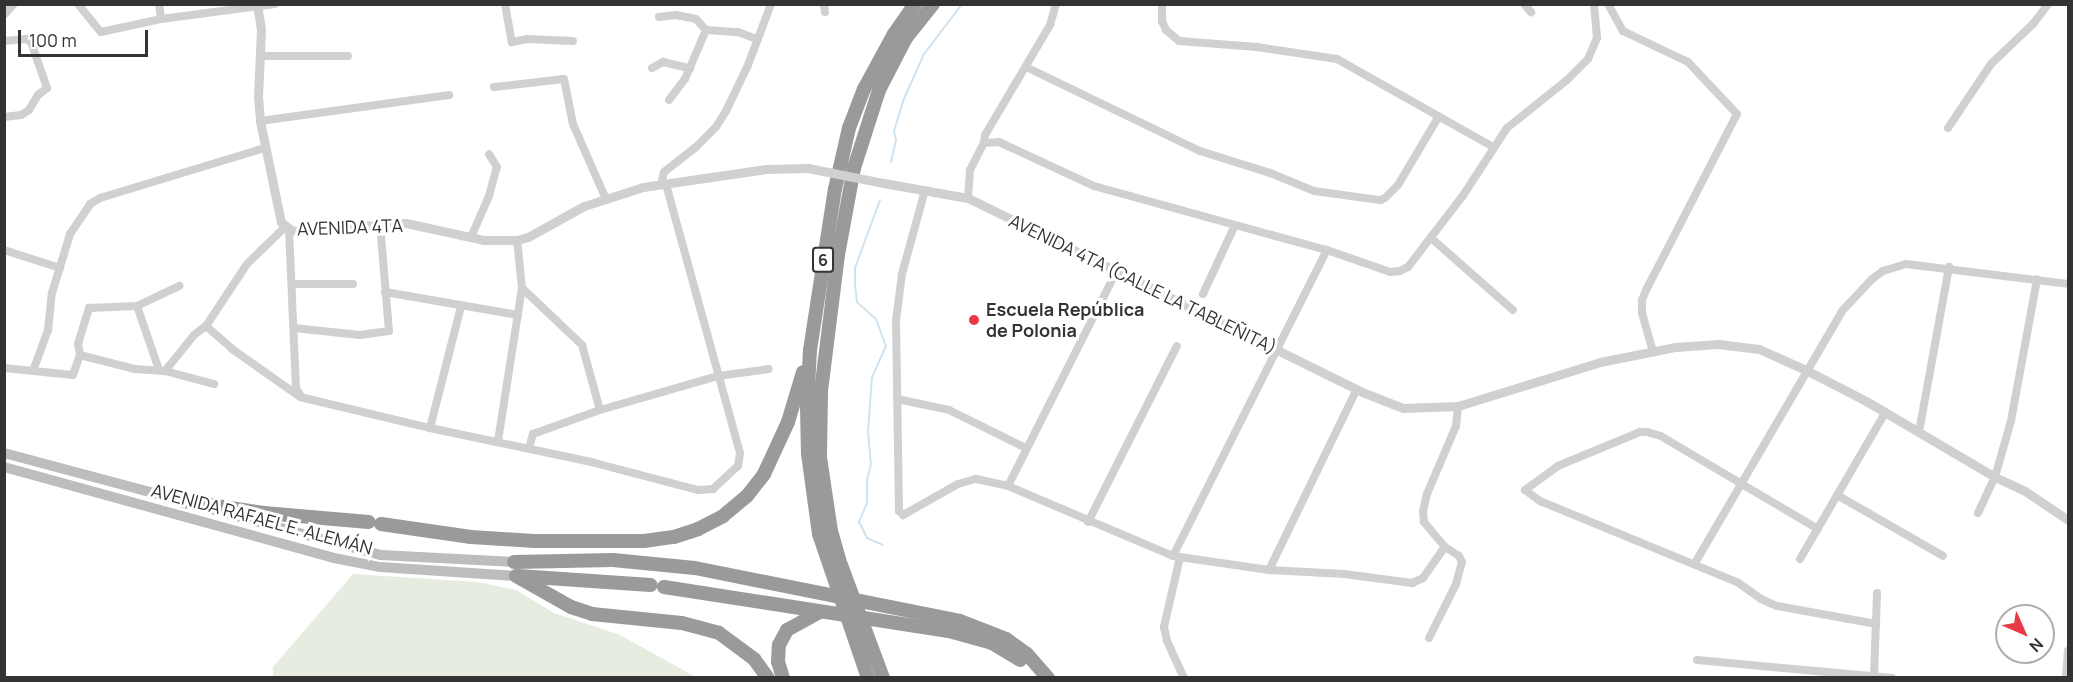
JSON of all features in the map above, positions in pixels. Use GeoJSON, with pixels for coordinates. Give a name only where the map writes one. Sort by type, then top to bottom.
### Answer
{"type":"FeatureCollection","features":[{"type":"Feature","properties":{"kind":"highway","name":"6"},"geometry":{"type":"LineString","coordinates":[[868,678],[825,532],[808,454],[810,350],[835,189],[849,128],[864,88],[894,33],[915,4]]}},
{"type":"Feature","properties":{"kind":"highway","name":"6"},"geometry":{"type":"LineString","coordinates":[[883,678],[841,565],[825,532],[820,457],[821,391],[838,255],[854,168],[879,90],[906,38],[933,4]]}},
{"type":"Feature","properties":{"kind":"highway"},"geometry":{"type":"LineString","coordinates":[[183,501],[264,513],[375,523],[471,537],[534,541],[644,541],[674,537],[698,530],[731,509],[747,496],[764,474],[788,422],[810,350]]}},
{"type":"Feature","properties":{"kind":"highway"},"geometry":{"type":"LineString","coordinates":[[514,562],[614,560],[695,567],[960,621],[1006,639],[1027,654],[1048,678]]}},
{"type":"Feature","properties":{"kind":"highway"},"geometry":{"type":"LineString","coordinates":[[516,576],[657,586],[890,620],[982,640],[1018,658],[1038,678]]}},
{"type":"Feature","properties":{"kind":"highway"},"geometry":{"type":"LineString","coordinates":[[516,576],[571,607],[592,614],[682,623],[718,633],[735,642],[754,659],[768,678]]}},
{"type":"Feature","properties":{"kind":"highway"},"geometry":{"type":"LineString","coordinates":[[783,678],[778,662],[779,645],[787,630],[821,611]]}},
{"type":"Feature","properties":{"kind":"main road","name":"AVENIDA RAFAEL E. ALEMÁN"},"geometry":{"type":"LineString","coordinates":[[4,453],[183,501],[275,529],[381,555],[514,562]]}},
{"type":"Feature","properties":{"kind":"main road","name":"AVENIDA RAFAEL E. ALEMÁN"},"geometry":{"type":"LineString","coordinates":[[4,467],[334,558],[392,568],[516,576]]}},
{"type":"Feature","properties":{"kind":"street"},"geometry":{"type":"LineString","coordinates":[[4,15],[14,4]]}},
{"type":"Feature","properties":{"kind":"street"},"geometry":{"type":"LineString","coordinates":[[78,4],[101,32],[160,19],[275,4]]}},
{"type":"Feature","properties":{"kind":"street"},"geometry":{"type":"LineString","coordinates":[[159,4],[160,19]]}},
{"type":"Feature","properties":{"kind":"street"},"geometry":{"type":"LineString","coordinates":[[505,4],[512,42],[528,39],[573,41]]}},
{"type":"Feature","properties":{"kind":"street"},"geometry":{"type":"LineString","coordinates":[[206,326],[232,349],[300,397],[430,428],[529,448],[698,490],[713,489],[738,466],[740,459],[663,185],[664,172],[696,147],[716,127],[748,65],[771,4]]}},
{"type":"Feature","properties":{"kind":"street"},"geometry":{"type":"LineString","coordinates":[[968,198],[972,162],[984,142],[985,135],[1050,25],[1056,4]]}},
{"type":"Feature","properties":{"kind":"street"},"geometry":{"type":"LineString","coordinates":[[1162,4],[1162,21],[1166,30],[1179,41],[1257,47],[1337,59],[1492,147]]}},
{"type":"Feature","properties":{"kind":"street"},"geometry":{"type":"LineString","coordinates":[[1524,4],[1531,12]]}},
{"type":"Feature","properties":{"kind":"street"},"geometry":{"type":"LineString","coordinates":[[984,142],[999,142],[1094,186],[1327,250],[1379,269],[1400,271],[1408,267],[1462,197],[1492,147],[1507,128],[1567,80],[1588,59],[1597,38],[1594,4]]}},
{"type":"Feature","properties":{"kind":"street"},"geometry":{"type":"LineString","coordinates":[[1608,4],[1623,31],[1688,62],[1737,114],[1642,300],[1642,313],[1653,351]]}},
{"type":"Feature","properties":{"kind":"street"},"geometry":{"type":"LineString","coordinates":[[1948,128],[1991,64],[2033,24],[2048,4]]}},
{"type":"Feature","properties":{"kind":"street","name":"AVENIDA 4TA"},"geometry":{"type":"LineString","coordinates":[[258,6],[260,121],[281,222],[287,228],[406,223],[483,240],[517,240],[528,237],[584,206],[643,187],[766,169],[808,168],[878,182]]}},
{"type":"Feature","properties":{"kind":"street"},"geometry":{"type":"LineString","coordinates":[[659,17],[676,15],[696,19],[706,30],[738,32],[756,39]]}},
{"type":"Feature","properties":{"kind":"street"},"geometry":{"type":"LineString","coordinates":[[669,100],[690,68],[706,30]]}},
{"type":"Feature","properties":{"kind":"street"},"geometry":{"type":"LineString","coordinates":[[4,41],[26,39],[31,42],[47,88],[29,110],[21,115],[4,117]]}},
{"type":"Feature","properties":{"kind":"street"},"geometry":{"type":"LineString","coordinates":[[260,56],[348,56]]}},
{"type":"Feature","properties":{"kind":"street"},"geometry":{"type":"LineString","coordinates":[[652,68],[663,62],[690,68]]}},
{"type":"Feature","properties":{"kind":"street"},"geometry":{"type":"LineString","coordinates":[[1026,67],[1200,151],[1270,173],[1314,191],[1380,200],[1398,185],[1439,116]]}},
{"type":"Feature","properties":{"kind":"street"},"geometry":{"type":"LineString","coordinates":[[494,87],[564,79],[573,124],[606,199]]}},
{"type":"Feature","properties":{"kind":"street"},"geometry":{"type":"LineString","coordinates":[[260,121],[449,95]]}},
{"type":"Feature","properties":{"kind":"street"},"geometry":{"type":"LineString","coordinates":[[33,371],[48,330],[52,293],[70,234],[84,210],[95,200],[265,148]]}},
{"type":"Feature","properties":{"kind":"street"},"geometry":{"type":"LineString","coordinates":[[471,237],[489,196],[497,167],[489,154]]}},
{"type":"Feature","properties":{"kind":"street","name":"AVENIDA 4TA (CALLE LA TABLEÑITA)"},"geometry":{"type":"LineString","coordinates":[[878,182],[968,198],[1358,389],[1403,408],[1458,406],[1600,362],[1653,351],[1719,344],[1759,349],[1806,370],[2068,517]]}},
{"type":"Feature","properties":{"kind":"street"},"geometry":{"type":"LineString","coordinates":[[925,190],[902,274],[897,308],[899,511],[903,515],[968,480],[1008,486],[1088,522],[1177,557],[1269,570],[1344,574],[1412,583],[1424,578],[1445,547]]}},
{"type":"Feature","properties":{"kind":"street"},"geometry":{"type":"LineString","coordinates":[[294,328],[360,335],[388,331],[380,224]]}},
{"type":"Feature","properties":{"kind":"street"},"geometry":{"type":"LineString","coordinates":[[1203,294],[1235,225]]}},
{"type":"Feature","properties":{"kind":"street"},"geometry":{"type":"LineString","coordinates":[[287,228],[292,284],[296,388],[300,397]]}},
{"type":"Feature","properties":{"kind":"street"},"geometry":{"type":"LineString","coordinates":[[162,370],[194,335],[206,326],[247,264],[287,228]]}},
{"type":"Feature","properties":{"kind":"street"},"geometry":{"type":"LineString","coordinates":[[1431,238],[1513,310]]}},
{"type":"Feature","properties":{"kind":"street"},"geometry":{"type":"LineString","coordinates":[[498,441],[522,288],[517,240]]}},
{"type":"Feature","properties":{"kind":"street"},"geometry":{"type":"LineString","coordinates":[[4,250],[60,268]]}},
{"type":"Feature","properties":{"kind":"street"},"geometry":{"type":"LineString","coordinates":[[1184,678],[1167,641],[1164,627],[1177,557],[1327,250]]}},
{"type":"Feature","properties":{"kind":"street"},"geometry":{"type":"LineString","coordinates":[[1695,563],[1740,482],[1842,311],[1858,292],[1883,271],[1906,264],[1949,267],[2068,284]]}},
{"type":"Feature","properties":{"kind":"street"},"geometry":{"type":"LineString","coordinates":[[1919,432],[1949,267]]}},
{"type":"Feature","properties":{"kind":"street"},"geometry":{"type":"LineString","coordinates":[[1008,486],[1116,272]]}},
{"type":"Feature","properties":{"kind":"street"},"geometry":{"type":"LineString","coordinates":[[1978,513],[1995,477],[2011,421],[2037,279]]}},
{"type":"Feature","properties":{"kind":"street"},"geometry":{"type":"LineString","coordinates":[[292,284],[353,284]]}},
{"type":"Feature","properties":{"kind":"street"},"geometry":{"type":"LineString","coordinates":[[4,368],[73,375],[80,355],[78,344],[89,308],[137,306],[179,286]]}},
{"type":"Feature","properties":{"kind":"street"},"geometry":{"type":"LineString","coordinates":[[522,288],[582,345],[600,410]]}},
{"type":"Feature","properties":{"kind":"street"},"geometry":{"type":"LineString","coordinates":[[385,292],[448,301],[461,306],[518,315]]}},
{"type":"Feature","properties":{"kind":"street"},"geometry":{"type":"LineString","coordinates":[[137,306],[162,370]]}},
{"type":"Feature","properties":{"kind":"street"},"geometry":{"type":"LineString","coordinates":[[430,428],[461,306]]}},
{"type":"Feature","properties":{"kind":"street"},"geometry":{"type":"LineString","coordinates":[[1088,522],[1177,346]]}},
{"type":"Feature","properties":{"kind":"street"},"geometry":{"type":"LineString","coordinates":[[80,355],[135,369],[162,370],[214,384]]}},
{"type":"Feature","properties":{"kind":"street"},"geometry":{"type":"LineString","coordinates":[[529,448],[533,434],[600,410],[718,376],[769,369]]}},
{"type":"Feature","properties":{"kind":"street"},"geometry":{"type":"LineString","coordinates":[[1269,570],[1358,389]]}},
{"type":"Feature","properties":{"kind":"street"},"geometry":{"type":"LineString","coordinates":[[897,399],[949,410],[1026,448]]}},
{"type":"Feature","properties":{"kind":"street"},"geometry":{"type":"LineString","coordinates":[[1430,638],[1456,584],[1462,562],[1459,556],[1445,547],[1424,522],[1423,512],[1427,494],[1456,426],[1458,406]]}},
{"type":"Feature","properties":{"kind":"street"},"geometry":{"type":"LineString","coordinates":[[1800,559],[1885,413]]}},
{"type":"Feature","properties":{"kind":"street"},"geometry":{"type":"LineString","coordinates":[[1818,529],[1661,436],[1640,432],[1558,466],[1525,490],[1550,505],[1737,582],[1761,599],[1777,606],[1876,624]]}},
{"type":"Feature","properties":{"kind":"street"},"geometry":{"type":"LineString","coordinates":[[1837,495],[1943,556]]}},
{"type":"Feature","properties":{"kind":"street"},"geometry":{"type":"LineString","coordinates":[[1874,676],[1877,593]]}},
{"type":"Feature","properties":{"kind":"street"},"geometry":{"type":"LineString","coordinates":[[2066,678],[2068,651]]}},
{"type":"Feature","properties":{"kind":"street"},"geometry":{"type":"LineString","coordinates":[[1697,660],[1892,678]]}},
{"type":"Feature","properties":{"kind":"shaded area"},"geometry":{"type":"Polygon","coordinates":[[[353,574],[477,582],[516,590],[554,613],[620,635],[696,677],[273,677],[273,667],[353,574]]]}},
{"type":"Feature","properties":{"kind":"waterway"},"geometry":{"type":"LineString","coordinates":[[891,162],[896,140],[894,131],[903,101],[924,54],[962,4]]}},
{"type":"Feature","properties":{"kind":"waterway"},"geometry":{"type":"LineString","coordinates":[[880,200],[855,268],[855,285],[857,302],[876,319],[886,346],[872,377],[868,431],[871,464],[867,480],[867,503],[859,522],[867,538],[883,545]]}},
{"type":"Feature","properties":{"kind":"place","name":"Escuela República de Polonia"},"geometry":{"type":"Point","coordinates":[974,320]}}]}
